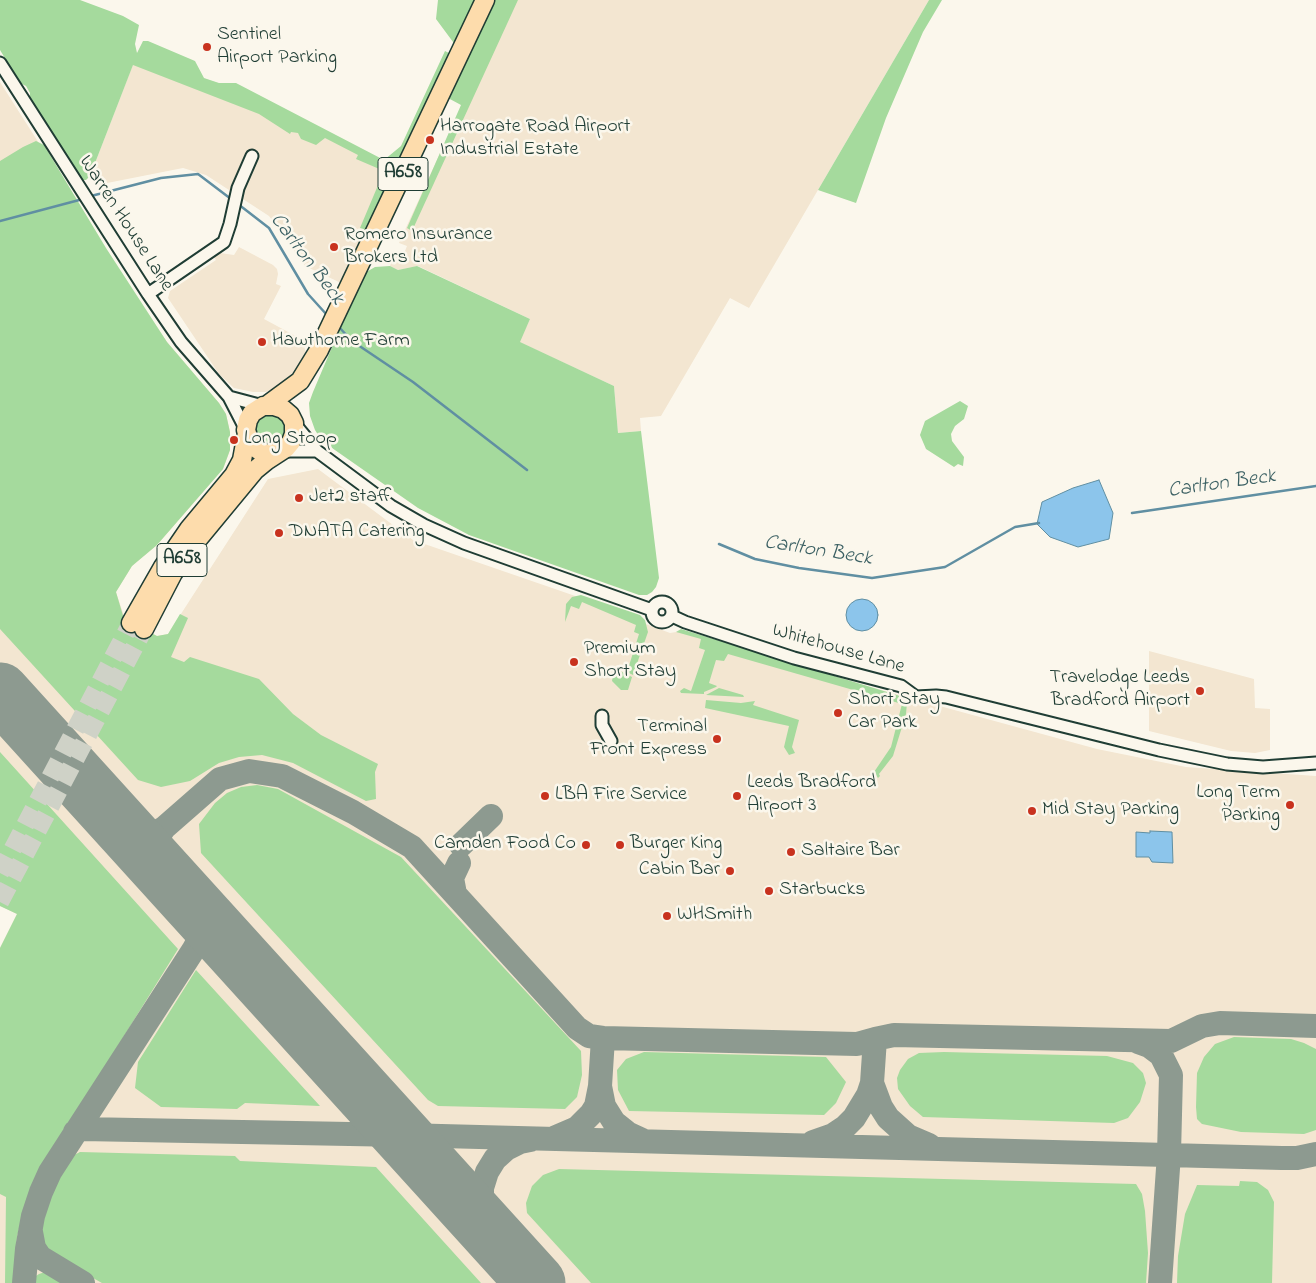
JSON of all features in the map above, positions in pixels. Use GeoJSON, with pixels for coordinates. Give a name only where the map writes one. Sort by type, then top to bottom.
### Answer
{"type":"FeatureCollection","features":[{"type":"Feature","properties":{"kind":"highway","name":"A658"},"geometry":{"type":"LineString","coordinates":[[293,421],[300,381],[319,350],[485,0]]}},
{"type":"Feature","properties":{"kind":"highway","name":"A658"},"geometry":{"type":"LineString","coordinates":[[265,406],[300,381]]}},
{"type":"Feature","properties":{"kind":"highway"},"geometry":{"type":"LineString","coordinates":[[265,406],[283,409],[293,421],[294,434],[291,442],[279,452],[269,454],[261,452],[254,447],[246,431],[248,420],[252,413],[265,406]]}},
{"type":"Feature","properties":{"kind":"highway","name":"A658"},"geometry":{"type":"LineString","coordinates":[[194,533],[234,475],[242,460],[246,431]]}},
{"type":"Feature","properties":{"kind":"highway","name":"A658"},"geometry":{"type":"LineString","coordinates":[[137,626],[158,574],[194,533],[256,470],[279,452]]}},
{"type":"Feature","properties":{"kind":"street","name":"Warren House Lane"},"geometry":{"type":"LineString","coordinates":[[0,63],[148,294],[181,342],[229,397],[246,431]]}},
{"type":"Feature","properties":{"kind":"street"},"geometry":{"type":"LineString","coordinates":[[148,294],[224,242],[238,188],[252,156]]}},
{"type":"Feature","properties":{"kind":"street"},"geometry":{"type":"LineString","coordinates":[[229,397],[265,406]]}},
{"type":"Feature","properties":{"kind":"street"},"geometry":{"type":"LineString","coordinates":[[293,421],[316,451]]}},
{"type":"Feature","properties":{"kind":"street"},"geometry":{"type":"LineString","coordinates":[[279,452],[316,451]]}},
{"type":"Feature","properties":{"kind":"street","name":"Whitehouse Lane"},"geometry":{"type":"LineString","coordinates":[[316,451],[391,506],[424,525],[464,543],[652,610],[654,619],[658,622],[664,623],[672,616],[794,658],[902,686],[916,697],[946,697],[1159,750],[1227,764],[1262,767],[1316,763]]}},
{"type":"Feature","properties":{"kind":"street"},"geometry":{"type":"LineString","coordinates":[[602,716],[602,724],[611,741]]}},
{"type":"Feature","properties":{"kind":"shaded area"},"geometry":{"type":"Polygon","coordinates":[[[510,0],[929,0],[749,308],[730,298],[661,416],[640,418],[641,431],[618,433],[614,386],[519,342],[530,319],[418,266],[398,270],[390,266],[394,253],[403,256],[407,246],[399,243],[510,0]]]}},
{"type":"Feature","properties":{"kind":"shaded area"},"geometry":{"type":"Polygon","coordinates":[[[137,54],[397,166],[341,283],[305,266],[269,216],[206,175],[183,168],[97,185],[90,176],[137,54]]]}},
{"type":"Feature","properties":{"kind":"shaded area"},"geometry":{"type":"Polygon","coordinates":[[[0,82],[42,148],[59,184],[167,342],[219,403],[226,414],[230,432],[230,450],[223,469],[157,545],[132,566],[116,592],[125,619],[157,636],[168,634],[268,479],[318,469],[413,540],[639,618],[646,624],[670,633],[682,631],[786,664],[1097,749],[1186,767],[1316,776],[1316,1283],[0,1283],[0,948],[17,914],[0,906],[0,82]]]}},
{"type":"Feature","properties":{"kind":"shaded area"},"geometry":{"type":"Polygon","coordinates":[[[239,247],[277,269],[276,284],[281,286],[264,319],[303,340],[306,354],[294,374],[276,388],[266,392],[253,392],[234,388],[219,374],[168,298],[170,291],[216,260],[214,257],[220,253],[234,255],[239,247]]]}},
{"type":"Feature","properties":{"kind":"shaded area"},"geometry":{"type":"Polygon","coordinates":[[[1149,651],[1254,679],[1255,708],[1270,709],[1270,750],[1255,753],[1231,751],[1149,731],[1149,651]]]}},
{"type":"Feature","properties":{"kind":"green space"},"geometry":{"type":"Polygon","coordinates":[[[0,0],[80,0],[123,16],[139,25],[135,44],[137,53],[143,41],[148,41],[195,61],[204,78],[219,83],[236,83],[384,160],[401,146],[445,51],[451,54],[366,231],[360,228],[384,171],[356,159],[358,155],[325,138],[316,145],[301,139],[298,133],[291,132],[290,134],[259,114],[133,65],[90,176],[86,180],[81,180],[30,102],[30,93],[26,86],[20,83],[0,50],[0,0]]]}},
{"type":"Feature","properties":{"kind":"green space"},"geometry":{"type":"Polygon","coordinates":[[[438,0],[476,0],[456,46],[436,19],[438,0]]]}},
{"type":"Feature","properties":{"kind":"green space"},"geometry":{"type":"Polygon","coordinates":[[[495,0],[518,0],[412,231],[407,228],[461,105],[448,98],[495,0]]]}},
{"type":"Feature","properties":{"kind":"green space"},"geometry":{"type":"Polygon","coordinates":[[[929,0],[942,0],[923,32],[886,118],[856,203],[818,190],[929,0]]]}},
{"type":"Feature","properties":{"kind":"green space"},"geometry":{"type":"Polygon","coordinates":[[[36,141],[44,145],[106,248],[167,342],[219,403],[226,414],[230,432],[230,450],[223,469],[157,545],[132,566],[116,592],[124,619],[157,636],[168,634],[180,614],[188,618],[171,657],[184,662],[190,657],[259,679],[293,714],[321,735],[378,764],[375,772],[376,799],[366,801],[293,763],[262,755],[239,757],[219,763],[190,781],[161,787],[138,780],[0,629],[0,161],[36,141]]]}},
{"type":"Feature","properties":{"kind":"green space"},"geometry":{"type":"Polygon","coordinates":[[[390,266],[398,270],[417,266],[530,319],[520,342],[614,386],[618,433],[641,431],[659,578],[652,592],[647,595],[639,595],[469,535],[418,508],[322,441],[315,430],[310,416],[309,403],[313,392],[363,274],[375,267],[390,266]]]}},
{"type":"Feature","properties":{"kind":"green space"},"geometry":{"type":"Polygon","coordinates":[[[960,401],[968,406],[964,419],[955,426],[951,434],[952,441],[964,457],[963,466],[958,464],[954,467],[926,449],[920,435],[925,421],[960,401]]]}},
{"type":"Feature","properties":{"kind":"green space"},"geometry":{"type":"Polygon","coordinates":[[[264,411],[286,418],[287,436],[278,444],[267,445],[255,437],[253,423],[264,411]]]}},
{"type":"Feature","properties":{"kind":"green space"},"geometry":{"type":"Polygon","coordinates":[[[581,595],[640,615],[645,620],[648,632],[633,675],[627,672],[639,634],[634,632],[636,625],[582,602],[579,609],[571,606],[565,622],[566,604],[572,597],[581,595]]]}},
{"type":"Feature","properties":{"kind":"green space"},"geometry":{"type":"Polygon","coordinates":[[[681,629],[900,696],[907,703],[906,714],[893,756],[879,774],[880,776],[878,778],[874,772],[891,747],[902,704],[728,654],[724,661],[716,660],[709,683],[716,687],[704,692],[704,694],[681,693],[680,691],[684,688],[691,691],[705,650],[699,648],[701,639],[676,632],[681,629]]]}},
{"type":"Feature","properties":{"kind":"green space"},"geometry":{"type":"Polygon","coordinates":[[[620,671],[632,677],[628,690],[621,690],[612,681],[613,675],[617,676],[620,671]]]}},
{"type":"Feature","properties":{"kind":"green space"},"geometry":{"type":"Polygon","coordinates":[[[719,688],[743,695],[744,697],[706,695],[719,688]]]}},
{"type":"Feature","properties":{"kind":"green space"},"geometry":{"type":"Polygon","coordinates":[[[706,700],[741,703],[755,701],[753,705],[799,720],[792,747],[795,753],[789,755],[784,747],[789,726],[705,708],[706,700]]]}},
{"type":"Feature","properties":{"kind":"green space"},"geometry":{"type":"Polygon","coordinates":[[[0,752],[178,949],[44,1165],[24,1208],[17,1237],[13,1283],[5,1283],[6,1197],[0,1194],[0,948],[17,914],[0,906],[0,752]]]}},
{"type":"Feature","properties":{"kind":"green space"},"geometry":{"type":"Polygon","coordinates":[[[257,785],[278,789],[401,857],[581,1051],[582,1075],[577,1097],[565,1109],[438,1106],[428,1100],[201,853],[199,824],[215,803],[227,793],[241,787],[257,785]]]}},
{"type":"Feature","properties":{"kind":"green space"},"geometry":{"type":"Polygon","coordinates":[[[196,970],[320,1106],[245,1103],[237,1109],[161,1107],[135,1088],[138,1062],[196,970]]]}},
{"type":"Feature","properties":{"kind":"green space"},"geometry":{"type":"Polygon","coordinates":[[[1234,1037],[1291,1039],[1316,1049],[1316,1130],[1304,1134],[1241,1132],[1202,1124],[1197,1119],[1197,1073],[1204,1057],[1215,1044],[1234,1037]]]}},
{"type":"Feature","properties":{"kind":"green space"},"geometry":{"type":"Polygon","coordinates":[[[644,1052],[826,1057],[846,1082],[836,1103],[824,1115],[629,1111],[618,1090],[617,1070],[626,1059],[644,1052]]]}},
{"type":"Feature","properties":{"kind":"green space"},"geometry":{"type":"Polygon","coordinates":[[[919,1053],[1107,1056],[1133,1063],[1143,1073],[1146,1083],[1140,1102],[1128,1118],[1114,1123],[923,1117],[910,1106],[898,1089],[897,1078],[908,1059],[919,1053]]]}},
{"type":"Feature","properties":{"kind":"green space"},"geometry":{"type":"Polygon","coordinates":[[[80,1152],[235,1156],[240,1161],[376,1167],[481,1283],[102,1283],[46,1252],[39,1240],[41,1225],[68,1158],[80,1152]]]}},
{"type":"Feature","properties":{"kind":"green space"},"geometry":{"type":"Polygon","coordinates":[[[559,1169],[1136,1184],[1142,1194],[1145,1211],[1148,1253],[1146,1283],[591,1283],[527,1213],[526,1203],[532,1186],[543,1175],[559,1169]]]}},
{"type":"Feature","properties":{"kind":"green space"},"geometry":{"type":"Polygon","coordinates":[[[1240,1181],[1257,1182],[1268,1190],[1274,1202],[1272,1283],[1177,1283],[1178,1256],[1185,1214],[1197,1185],[1239,1186],[1240,1181]]]}},
{"type":"Feature","properties":{"kind":"green space"},"geometry":{"type":"Polygon","coordinates":[[[45,1272],[65,1283],[34,1283],[33,1278],[45,1272]]]}},
{"type":"Feature","properties":{"kind":"water"},"geometry":{"type":"Polygon","coordinates":[[[1099,480],[1113,513],[1109,539],[1078,547],[1050,537],[1037,524],[1042,502],[1073,488],[1099,480]]]}},
{"type":"Feature","properties":{"kind":"water"},"geometry":{"type":"Polygon","coordinates":[[[862,599],[868,600],[873,604],[877,609],[877,621],[873,626],[868,630],[862,631],[856,630],[851,626],[847,621],[846,615],[847,609],[851,604],[856,600],[862,599]]]}},
{"type":"Feature","properties":{"kind":"water"},"geometry":{"type":"Polygon","coordinates":[[[1150,831],[1172,832],[1173,863],[1152,862],[1149,857],[1136,857],[1136,832],[1150,833],[1150,831]]]}},
{"type":"Feature","properties":{"kind":"waterway","name":"Carlton Beck"},"geometry":{"type":"LineString","coordinates":[[91,196],[161,178],[198,174],[231,199]]}},
{"type":"Feature","properties":{"kind":"waterway","name":"Carlton Beck"},"geometry":{"type":"LineString","coordinates":[[0,221],[83,199]]}},
{"type":"Feature","properties":{"kind":"waterway","name":"Carlton Beck"},"geometry":{"type":"LineString","coordinates":[[238,204],[269,228],[308,294],[327,315]]}},
{"type":"Feature","properties":{"kind":"waterway","name":"Carlton Beck"},"geometry":{"type":"LineString","coordinates":[[338,326],[352,341],[413,382],[527,470]]}},
{"type":"Feature","properties":{"kind":"waterway","name":"Carlton Beck"},"geometry":{"type":"LineString","coordinates":[[1132,513],[1316,486]]}},
{"type":"Feature","properties":{"kind":"waterway","name":"Carlton Beck"},"geometry":{"type":"LineString","coordinates":[[719,544],[755,559],[799,568],[872,578],[945,567],[1015,527],[1039,523]]}},
{"type":"Feature","properties":{"kind":"taxiway"},"geometry":{"type":"LineString","coordinates":[[164,828],[220,779],[249,771],[282,776],[353,812],[412,847],[577,1028],[589,1036],[603,1038],[857,1044],[894,1035],[1171,1041],[1202,1026],[1220,1023],[1316,1026]]}},
{"type":"Feature","properties":{"kind":"taxiway"},"geometry":{"type":"LineString","coordinates":[[461,845],[491,816]]}},
{"type":"Feature","properties":{"kind":"taxiway"},"geometry":{"type":"LineString","coordinates":[[120,823],[129,831],[141,835],[153,834],[164,828],[158,837],[155,848],[156,859],[162,869]]}},
{"type":"Feature","properties":{"kind":"taxiway"},"geometry":{"type":"LineString","coordinates":[[455,894],[452,878],[459,863]]}},
{"type":"Feature","properties":{"kind":"taxiway"},"geometry":{"type":"LineString","coordinates":[[188,897],[202,923],[201,936],[194,949],[206,944],[220,944],[248,963]]}},
{"type":"Feature","properties":{"kind":"taxiway"},"geometry":{"type":"LineString","coordinates":[[24,1283],[27,1249],[33,1216],[50,1172],[194,949]]}},
{"type":"Feature","properties":{"kind":"taxiway"},"geometry":{"type":"LineString","coordinates":[[556,1137],[577,1128],[596,1106],[600,1086],[603,1038]]}},
{"type":"Feature","properties":{"kind":"taxiway"},"geometry":{"type":"LineString","coordinates":[[872,1083],[875,1039]]}},
{"type":"Feature","properties":{"kind":"taxiway"},"geometry":{"type":"LineString","coordinates":[[1138,1042],[1149,1046],[1161,1055],[1171,1075],[1169,1154],[1160,1283]]}},
{"type":"Feature","properties":{"kind":"taxiway"},"geometry":{"type":"LineString","coordinates":[[356,1083],[367,1104],[364,1120]]}},
{"type":"Feature","properties":{"kind":"taxiway"},"geometry":{"type":"LineString","coordinates":[[813,1142],[833,1135],[845,1127],[854,1118],[868,1095],[872,1083],[881,1107],[888,1118],[908,1136],[929,1145]]}},
{"type":"Feature","properties":{"kind":"taxiway"},"geometry":{"type":"LineString","coordinates":[[600,1086],[604,1106],[614,1122],[629,1134],[642,1140]]}},
{"type":"Feature","properties":{"kind":"taxiway"},"geometry":{"type":"LineString","coordinates":[[373,1102],[387,1115],[404,1126],[420,1132]]}},
{"type":"Feature","properties":{"kind":"taxiway"},"geometry":{"type":"LineString","coordinates":[[75,1132],[82,1129],[403,1135],[1282,1158],[1297,1158],[1316,1154]]}},
{"type":"Feature","properties":{"kind":"taxiway"},"geometry":{"type":"LineString","coordinates":[[385,1138],[406,1147],[434,1170]]}},
{"type":"Feature","properties":{"kind":"taxiway"},"geometry":{"type":"LineString","coordinates":[[494,1236],[486,1220],[482,1205],[482,1188],[487,1172],[495,1159],[506,1149],[520,1142],[530,1140]]}},
{"type":"Feature","properties":{"kind":"taxiway"},"geometry":{"type":"LineString","coordinates":[[31,1232],[34,1248],[40,1257],[83,1283]]}},
{"type":"Feature","properties":{"kind":"runway"},"geometry":{"type":"LineString","coordinates":[[0,692],[536,1283]]}},
{"type":"Feature","properties":{"kind":"tunnel"},"geometry":{"type":"LineString","coordinates":[[0,873],[131,623]]}},
{"type":"Feature","properties":{"kind":"tunnel"},"geometry":{"type":"LineString","coordinates":[[0,902],[144,629]]}},
{"type":"Feature","properties":{"kind":"place","name":"Sentinel Airport Parking"},"geometry":{"type":"Point","coordinates":[207,47]}},
{"type":"Feature","properties":{"kind":"place","name":"Harrogate Road Airport Industrial Estate"},"geometry":{"type":"Point","coordinates":[430,140]}},
{"type":"Feature","properties":{"kind":"place","name":"Romero Insurance Brokers Ltd"},"geometry":{"type":"Point","coordinates":[334,247]}},
{"type":"Feature","properties":{"kind":"place","name":"Hawthorne Farm"},"geometry":{"type":"Point","coordinates":[262,342]}},
{"type":"Feature","properties":{"kind":"place","name":"Long Stoop"},"geometry":{"type":"Point","coordinates":[234,440]}},
{"type":"Feature","properties":{"kind":"place","name":"Jet2 staff"},"geometry":{"type":"Point","coordinates":[299,498]}},
{"type":"Feature","properties":{"kind":"place","name":"DNATA Catering"},"geometry":{"type":"Point","coordinates":[279,533]}},
{"type":"Feature","properties":{"kind":"place","name":"Premium Short Stay"},"geometry":{"type":"Point","coordinates":[574,662]}},
{"type":"Feature","properties":{"kind":"place","name":"Travelodge Leeds Bradford Airport"},"geometry":{"type":"Point","coordinates":[1200,691]}},
{"type":"Feature","properties":{"kind":"place","name":"Short Stay Car Park"},"geometry":{"type":"Point","coordinates":[838,713]}},
{"type":"Feature","properties":{"kind":"place","name":"Terminal Front Express"},"geometry":{"type":"Point","coordinates":[717,739]}},
{"type":"Feature","properties":{"kind":"place","name":"LBA Fire Service"},"geometry":{"type":"Point","coordinates":[545,796]}},
{"type":"Feature","properties":{"kind":"place","name":"Leeds Bradford Airport 3"},"geometry":{"type":"Point","coordinates":[737,796]}},
{"type":"Feature","properties":{"kind":"place","name":"Long Term Parking"},"geometry":{"type":"Point","coordinates":[1290,805]}},
{"type":"Feature","properties":{"kind":"place","name":"Mid Stay Parking"},"geometry":{"type":"Point","coordinates":[1032,811]}},
{"type":"Feature","properties":{"kind":"place","name":"Camden Food Co"},"geometry":{"type":"Point","coordinates":[586,845]}},
{"type":"Feature","properties":{"kind":"place","name":"Burger King"},"geometry":{"type":"Point","coordinates":[620,845]}},
{"type":"Feature","properties":{"kind":"place","name":"Saltaire Bar"},"geometry":{"type":"Point","coordinates":[791,852]}},
{"type":"Feature","properties":{"kind":"place","name":"Cabin Bar"},"geometry":{"type":"Point","coordinates":[730,871]}},
{"type":"Feature","properties":{"kind":"place","name":"Starbucks"},"geometry":{"type":"Point","coordinates":[769,891]}},
{"type":"Feature","properties":{"kind":"place","name":"WHSmith"},"geometry":{"type":"Point","coordinates":[667,916]}}]}
